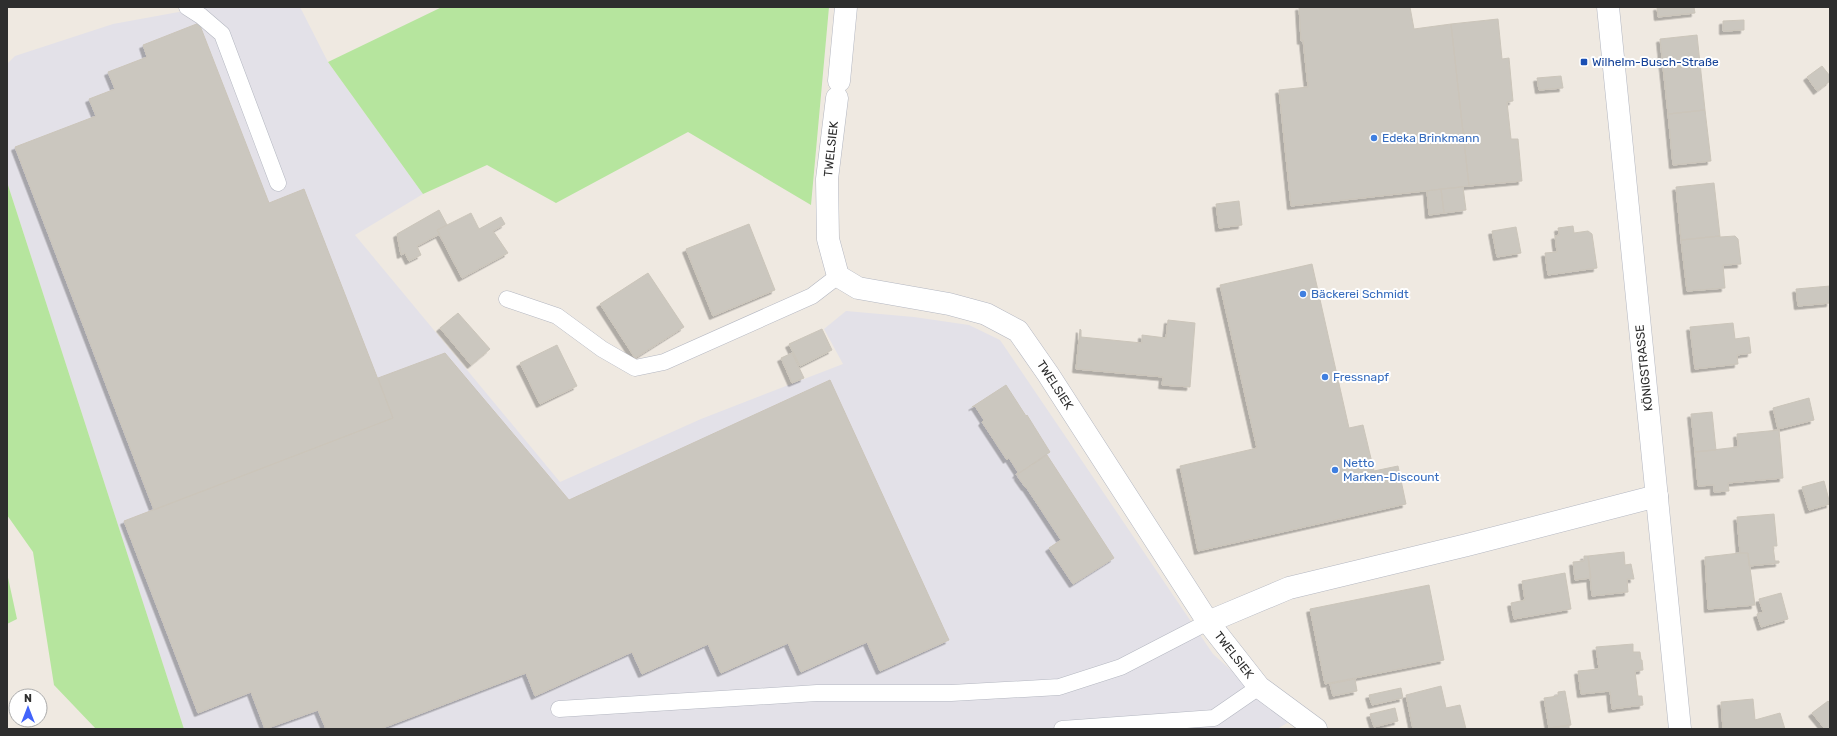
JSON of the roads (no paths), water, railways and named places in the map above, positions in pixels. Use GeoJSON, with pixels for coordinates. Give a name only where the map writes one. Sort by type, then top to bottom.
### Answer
{"type":"FeatureCollection","features":[{"type":"Feature","properties":{"kind":"street","name":"TWELSIEK"},"geometry":{"type":"LineString","coordinates":[[846,7],[827,179],[828,239],[838,276],[858,288],[949,304],[986,314],[1018,331],[1048,374],[1208,622],[1259,687],[1316,729]]}},
{"type":"Feature","properties":{"kind":"street","name":"KÖNIGSTRASSE"},"geometry":{"type":"LineString","coordinates":[[1608,7],[1680,729]]}},
{"type":"Feature","properties":{"kind":"street"},"geometry":{"type":"LineString","coordinates":[[1208,622],[1289,588],[1467,545],[1657,496]]}},
{"type":"Feature","properties":{"kind":"lane"},"geometry":{"type":"LineString","coordinates":[[187,7],[201,16],[222,34],[278,183]]}},
{"type":"Feature","properties":{"kind":"lane"},"geometry":{"type":"LineString","coordinates":[[507,299],[557,316],[602,348],[635,368],[664,362],[812,296],[838,276]]}},
{"type":"Feature","properties":{"kind":"lane"},"geometry":{"type":"LineString","coordinates":[[559,709],[817,693],[951,693],[1059,687],[1121,667],[1208,622]]}},
{"type":"Feature","properties":{"kind":"lane"},"geometry":{"type":"LineString","coordinates":[[1062,729],[1214,718],[1259,687]]}},
{"type":"Feature","properties":{"kind":"place","name":"Wilhelm-Busch-Straße"},"geometry":{"type":"Point","coordinates":[1584,62]}},
{"type":"Feature","properties":{"kind":"place","name":"Edeka Brinkmann"},"geometry":{"type":"Point","coordinates":[1374,138]}},
{"type":"Feature","properties":{"kind":"place","name":"Bäckerei Schmidt"},"geometry":{"type":"Point","coordinates":[1303,294]}},
{"type":"Feature","properties":{"kind":"place","name":"Fressnapf"},"geometry":{"type":"Point","coordinates":[1325,377]}},
{"type":"Feature","properties":{"kind":"place","name":"Netto Marken-Discount"},"geometry":{"type":"Point","coordinates":[1335,470]}}]}
